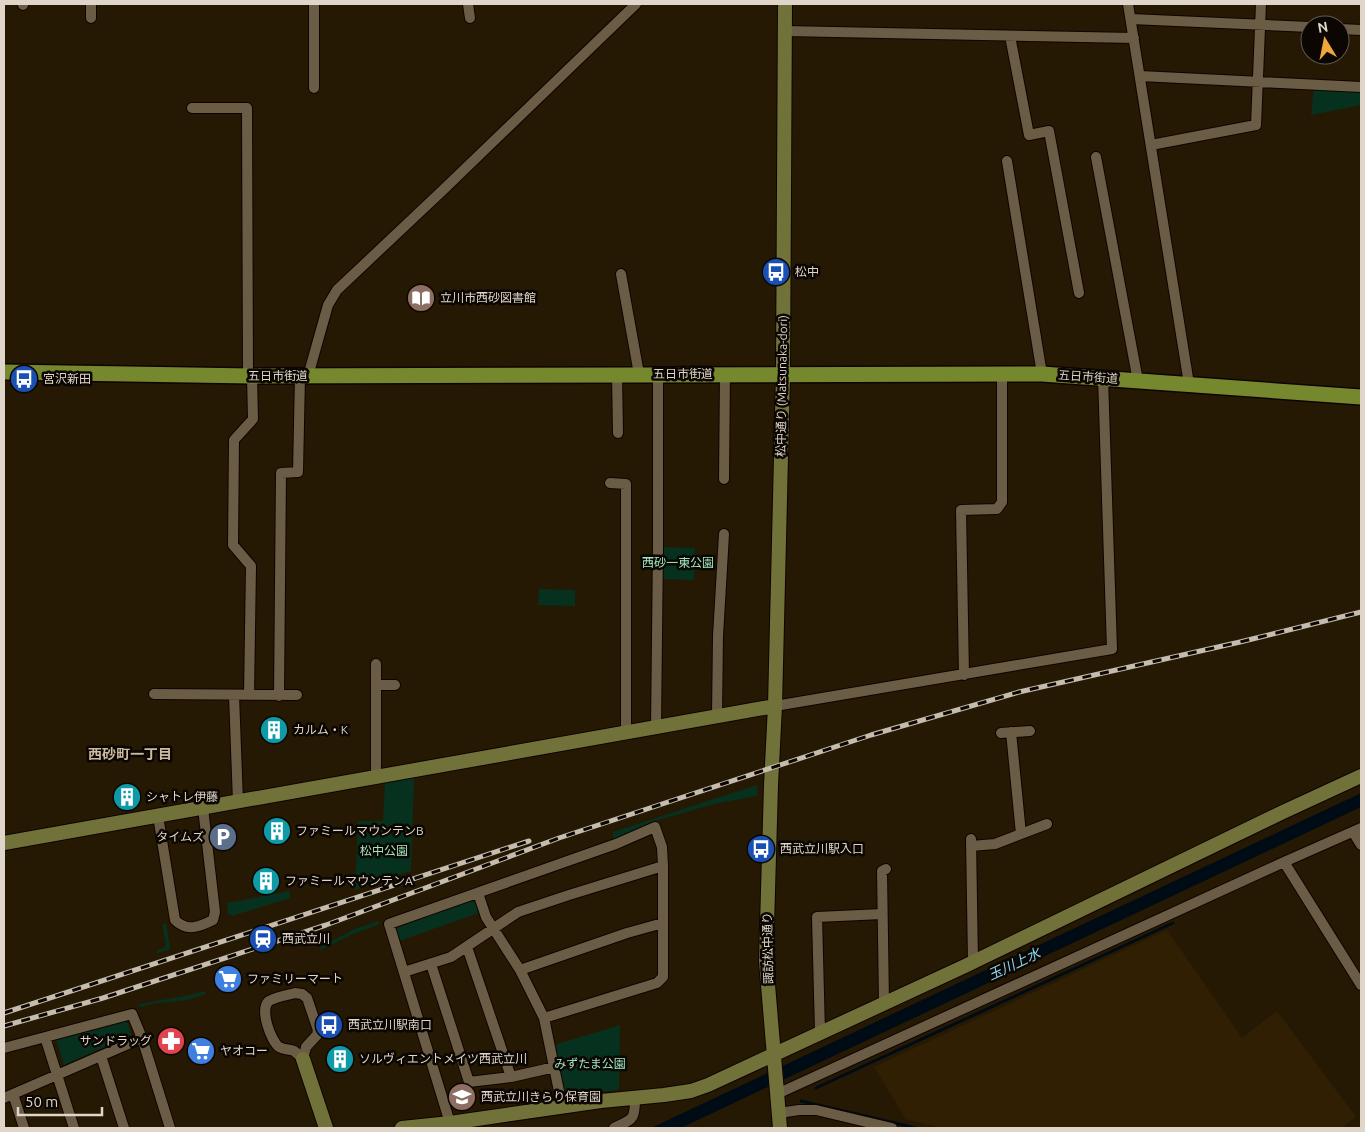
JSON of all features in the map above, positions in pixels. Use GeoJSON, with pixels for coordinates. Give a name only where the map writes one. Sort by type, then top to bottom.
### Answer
{"type":"FeatureCollection","features":[{"type":"Feature","properties":{"kind":"main road","name":"五日市街道"},"geometry":{"type":"LineString","coordinates":[[4,372],[250,376],[1042,374],[1361,397]]}},
{"type":"Feature","properties":{"kind":"street"},"geometry":{"type":"LineString","coordinates":[[91,4],[91,18]]}},
{"type":"Feature","properties":{"kind":"street"},"geometry":{"type":"LineString","coordinates":[[314,4],[314,88]]}},
{"type":"Feature","properties":{"kind":"street"},"geometry":{"type":"LineString","coordinates":[[468,4],[470,18]]}},
{"type":"Feature","properties":{"kind":"street"},"geometry":{"type":"LineString","coordinates":[[279,696],[281,473],[298,472],[304,376],[328,305],[337,290],[607,34],[636,4]]}},
{"type":"Feature","properties":{"kind":"street","name":"松中通り (Matsunaka-dori)"},"geometry":{"type":"LineString","coordinates":[[772,768],[783,374],[785,4]]}},
{"type":"Feature","properties":{"kind":"street"},"geometry":{"type":"LineString","coordinates":[[1128,4],[1189,384]]}},
{"type":"Feature","properties":{"kind":"street"},"geometry":{"type":"LineString","coordinates":[[1151,145],[1256,125],[1261,4]]}},
{"type":"Feature","properties":{"kind":"street"},"geometry":{"type":"LineString","coordinates":[[1131,19],[1300,27]]}},
{"type":"Feature","properties":{"kind":"street"},"geometry":{"type":"LineString","coordinates":[[785,31],[1134,38]]}},
{"type":"Feature","properties":{"kind":"street"},"geometry":{"type":"LineString","coordinates":[[1010,36],[1029,134],[1050,131],[1079,292]]}},
{"type":"Feature","properties":{"kind":"street"},"geometry":{"type":"LineString","coordinates":[[1140,76],[1361,87]]}},
{"type":"Feature","properties":{"kind":"street"},"geometry":{"type":"LineString","coordinates":[[192,108],[247,108],[250,376],[253,419],[234,440],[233,545],[251,566],[249,695]]}},
{"type":"Feature","properties":{"kind":"street"},"geometry":{"type":"LineString","coordinates":[[1096,156],[1138,381]]}},
{"type":"Feature","properties":{"kind":"street"},"geometry":{"type":"LineString","coordinates":[[1007,161],[1042,374]]}},
{"type":"Feature","properties":{"kind":"street"},"geometry":{"type":"LineString","coordinates":[[621,274],[639,374]]}},
{"type":"Feature","properties":{"kind":"street"},"geometry":{"type":"LineString","coordinates":[[617,374],[618,433]]}},
{"type":"Feature","properties":{"kind":"street"},"geometry":{"type":"LineString","coordinates":[[656,727],[658,374]]}},
{"type":"Feature","properties":{"kind":"street"},"geometry":{"type":"LineString","coordinates":[[724,479],[725,374]]}},
{"type":"Feature","properties":{"kind":"street"},"geometry":{"type":"LineString","coordinates":[[964,675],[961,510],[997,510],[1002,502],[1002,374]]}},
{"type":"Feature","properties":{"kind":"street"},"geometry":{"type":"LineString","coordinates":[[4,842],[626,733],[717,715],[1112,649],[1103,378]]}},
{"type":"Feature","properties":{"kind":"street"},"geometry":{"type":"LineString","coordinates":[[610,483],[626,484],[626,733]]}},
{"type":"Feature","properties":{"kind":"street"},"geometry":{"type":"LineString","coordinates":[[717,715],[714,636],[720,546],[724,534]]}},
{"type":"Feature","properties":{"kind":"street"},"geometry":{"type":"LineString","coordinates":[[376,664],[376,776]]}},
{"type":"Feature","properties":{"kind":"street"},"geometry":{"type":"LineString","coordinates":[[376,685],[395,685]]}},
{"type":"Feature","properties":{"kind":"street"},"geometry":{"type":"LineString","coordinates":[[154,694],[297,695]]}},
{"type":"Feature","properties":{"kind":"street"},"geometry":{"type":"LineString","coordinates":[[234,695],[238,802]]}},
{"type":"Feature","properties":{"kind":"street"},"geometry":{"type":"LineString","coordinates":[[1000,733],[1030,731]]}},
{"type":"Feature","properties":{"kind":"street"},"geometry":{"type":"LineString","coordinates":[[1011,732],[1021,834]]}},
{"type":"Feature","properties":{"kind":"street","name":"諏訪松中通り"},"geometry":{"type":"LineString","coordinates":[[772,768],[766,961],[780,1128]]}},
{"type":"Feature","properties":{"kind":"street"},"geometry":{"type":"LineString","coordinates":[[402,1128],[601,1101],[635,1099],[691,1091],[774,1061],[820,1032],[973,962],[1361,776]]}},
{"type":"Feature","properties":{"kind":"street"},"geometry":{"type":"LineString","coordinates":[[158,816],[175,920],[180,925],[188,928],[202,926],[212,920],[216,912],[203,808]]}},
{"type":"Feature","properties":{"kind":"street"},"geometry":{"type":"LineString","coordinates":[[973,962],[971,842],[996,844],[1047,824]]}},
{"type":"Feature","properties":{"kind":"street"},"geometry":{"type":"LineString","coordinates":[[450,1123],[389,924],[616,844],[655,826],[662,847],[663,977],[660,980],[544,1018]]}},
{"type":"Feature","properties":{"kind":"street"},"geometry":{"type":"LineString","coordinates":[[777,1089],[1357,830],[1361,845]]}},
{"type":"Feature","properties":{"kind":"street"},"geometry":{"type":"LineString","coordinates":[[1284,862],[1361,985]]}},
{"type":"Feature","properties":{"kind":"street"},"geometry":{"type":"LineString","coordinates":[[404,972],[451,957],[518,912],[663,866]]}},
{"type":"Feature","properties":{"kind":"street"},"geometry":{"type":"LineString","coordinates":[[884,1003],[882,871],[886,869]]}},
{"type":"Feature","properties":{"kind":"street"},"geometry":{"type":"LineString","coordinates":[[478,893],[486,918],[520,970],[544,1018],[562,1106]]}},
{"type":"Feature","properties":{"kind":"street"},"geometry":{"type":"LineString","coordinates":[[820,1032],[817,917],[882,914]]}},
{"type":"Feature","properties":{"kind":"street"},"geometry":{"type":"LineString","coordinates":[[520,970],[627,933],[663,923]]}},
{"type":"Feature","properties":{"kind":"street"},"geometry":{"type":"LineString","coordinates":[[467,946],[511,1076]]}},
{"type":"Feature","properties":{"kind":"street"},"geometry":{"type":"LineString","coordinates":[[431,964],[469,1082],[555,1067]]}},
{"type":"Feature","properties":{"kind":"street"},"geometry":{"type":"LineString","coordinates":[[295,993],[302,994],[307,998],[318,1035],[301,1053],[278,1046],[273,1040],[264,1012],[265,1007],[270,1001],[295,993]]}},
{"type":"Feature","properties":{"kind":"street"},"geometry":{"type":"LineString","coordinates":[[4,1048],[132,1014],[142,1038],[170,1128]]}},
{"type":"Feature","properties":{"kind":"street"},"geometry":{"type":"LineString","coordinates":[[45,1037],[74,1128]]}},
{"type":"Feature","properties":{"kind":"street"},"geometry":{"type":"LineString","coordinates":[[24,1128],[8,1096],[142,1038]]}},
{"type":"Feature","properties":{"kind":"street"},"geometry":{"type":"LineString","coordinates":[[301,1053],[326,1128]]}},
{"type":"Feature","properties":{"kind":"street"},"geometry":{"type":"LineString","coordinates":[[101,1056],[124,1128]]}},
{"type":"Feature","properties":{"kind":"street"},"geometry":{"type":"LineString","coordinates":[[614,1128],[631,1120],[635,1113],[635,1099]]}},
{"type":"Feature","properties":{"kind":"street"},"geometry":{"type":"LineString","coordinates":[[779,1113],[816,1110],[892,1128]]}},
{"type":"Feature","properties":{"kind":"shaded area"},"geometry":{"type":"Polygon","coordinates":[[[1167,930],[1242,1038],[1277,1011],[1356,1117],[1342,1128],[942,1128],[906,1119],[874,1067],[1167,930]]]}},
{"type":"Feature","properties":{"kind":"green space"},"geometry":{"type":"Polygon","coordinates":[[[1314,88],[1361,90],[1361,105],[1311,115],[1314,88]]]}},
{"type":"Feature","properties":{"kind":"green space","name":"西砂一東公園"},"geometry":{"type":"Polygon","coordinates":[[[663,547],[695,548],[694,580],[662,579],[663,547]]]}},
{"type":"Feature","properties":{"kind":"green space"},"geometry":{"type":"Polygon","coordinates":[[[539,589],[575,590],[575,606],[538,605],[539,589]]]}},
{"type":"Feature","properties":{"kind":"green space","name":"松中公園"},"geometry":{"type":"Polygon","coordinates":[[[414,777],[411,871],[355,890],[358,821],[383,821],[385,783],[414,777]]]}},
{"type":"Feature","properties":{"kind":"green space"},"geometry":{"type":"Polygon","coordinates":[[[757,785],[758,794],[756,796],[714,804],[652,822],[613,841],[613,832],[757,785]]]}},
{"type":"Feature","properties":{"kind":"green space"},"geometry":{"type":"Polygon","coordinates":[[[290,891],[290,898],[232,916],[228,914],[227,903],[290,891]]]}},
{"type":"Feature","properties":{"kind":"green space"},"geometry":{"type":"Polygon","coordinates":[[[470,901],[476,902],[479,913],[399,941],[396,929],[400,925],[470,901]]]}},
{"type":"Feature","properties":{"kind":"green space"},"geometry":{"type":"Polygon","coordinates":[[[378,921],[380,924],[353,934],[321,950],[320,947],[355,929],[378,921]]]}},
{"type":"Feature","properties":{"kind":"green space"},"geometry":{"type":"Polygon","coordinates":[[[166,923],[170,947],[169,950],[157,953],[157,950],[166,946],[162,924],[166,923]]]}},
{"type":"Feature","properties":{"kind":"green space"},"geometry":{"type":"Polygon","coordinates":[[[205,991],[206,994],[187,1000],[150,1004],[141,1007],[137,1005],[188,995],[205,991]]]}},
{"type":"Feature","properties":{"kind":"green space"},"geometry":{"type":"Polygon","coordinates":[[[127,1020],[131,1035],[64,1065],[56,1039],[127,1020]]]}},
{"type":"Feature","properties":{"kind":"green space","name":"みずたま公園"},"geometry":{"type":"Polygon","coordinates":[[[620,1025],[619,1090],[565,1095],[554,1045],[620,1025]]]}},
{"type":"Feature","properties":{"kind":"water","name":"玉川上水"},"geometry":{"type":"Polygon","coordinates":[[[1361,793],[1361,807],[681,1128],[651,1128],[1361,793]]]}},
{"type":"Feature","properties":{"kind":"waterway"},"geometry":{"type":"LineString","coordinates":[[816,1088],[1173,923]]}},
{"type":"Feature","properties":{"kind":"waterway"},"geometry":{"type":"LineString","coordinates":[[801,1101],[916,1128]]}},
{"type":"Feature","properties":{"kind":"railway"},"geometry":{"type":"LineString","coordinates":[[4,1026],[103,998],[326,925],[559,838],[871,735],[1019,692],[1240,642],[1361,612]]}},
{"type":"Feature","properties":{"kind":"railway"},"geometry":{"type":"LineString","coordinates":[[4,1013],[529,841]]}},
{"type":"Feature","properties":{"kind":"place","name":"松中"},"geometry":{"type":"Point","coordinates":[776,272]}},
{"type":"Feature","properties":{"kind":"place","name":"立川市西砂図書館"},"geometry":{"type":"Point","coordinates":[421,298]}},
{"type":"Feature","properties":{"kind":"place","name":"宮沢新田"},"geometry":{"type":"Point","coordinates":[24,379]}},
{"type":"Feature","properties":{"kind":"place","name":"カルム・K"},"geometry":{"type":"Point","coordinates":[274,730]}},
{"type":"Feature","properties":{"kind":"place","name":"シャトレ伊藤"},"geometry":{"type":"Point","coordinates":[127,797]}},
{"type":"Feature","properties":{"kind":"place","name":"ファミールマウンテンB"},"geometry":{"type":"Point","coordinates":[277,831]}},
{"type":"Feature","properties":{"kind":"place","name":"タイムズ"},"geometry":{"type":"Point","coordinates":[223,837]}},
{"type":"Feature","properties":{"kind":"place","name":"西武立川駅入口"},"geometry":{"type":"Point","coordinates":[761,849]}},
{"type":"Feature","properties":{"kind":"place","name":"ファミールマウンテンA"},"geometry":{"type":"Point","coordinates":[266,881]}},
{"type":"Feature","properties":{"kind":"place","name":"西武立川"},"geometry":{"type":"Point","coordinates":[263,939]}},
{"type":"Feature","properties":{"kind":"place","name":"ファミリーマート"},"geometry":{"type":"Point","coordinates":[228,979]}},
{"type":"Feature","properties":{"kind":"place","name":"西武立川駅南口"},"geometry":{"type":"Point","coordinates":[329,1025]}},
{"type":"Feature","properties":{"kind":"place","name":"サンドラッグ"},"geometry":{"type":"Point","coordinates":[171,1041]}},
{"type":"Feature","properties":{"kind":"place","name":"ヤオコー"},"geometry":{"type":"Point","coordinates":[201,1051]}},
{"type":"Feature","properties":{"kind":"place","name":"ソルヴィエントメイツ西武立川"},"geometry":{"type":"Point","coordinates":[340,1059]}},
{"type":"Feature","properties":{"kind":"place","name":"西武立川きらり保育園"},"geometry":{"type":"Point","coordinates":[462,1097]}},
{"type":"Feature","properties":{"kind":"district","name":"西砂町一丁目"},"geometry":{"type":"Point","coordinates":[130,754]}}]}
